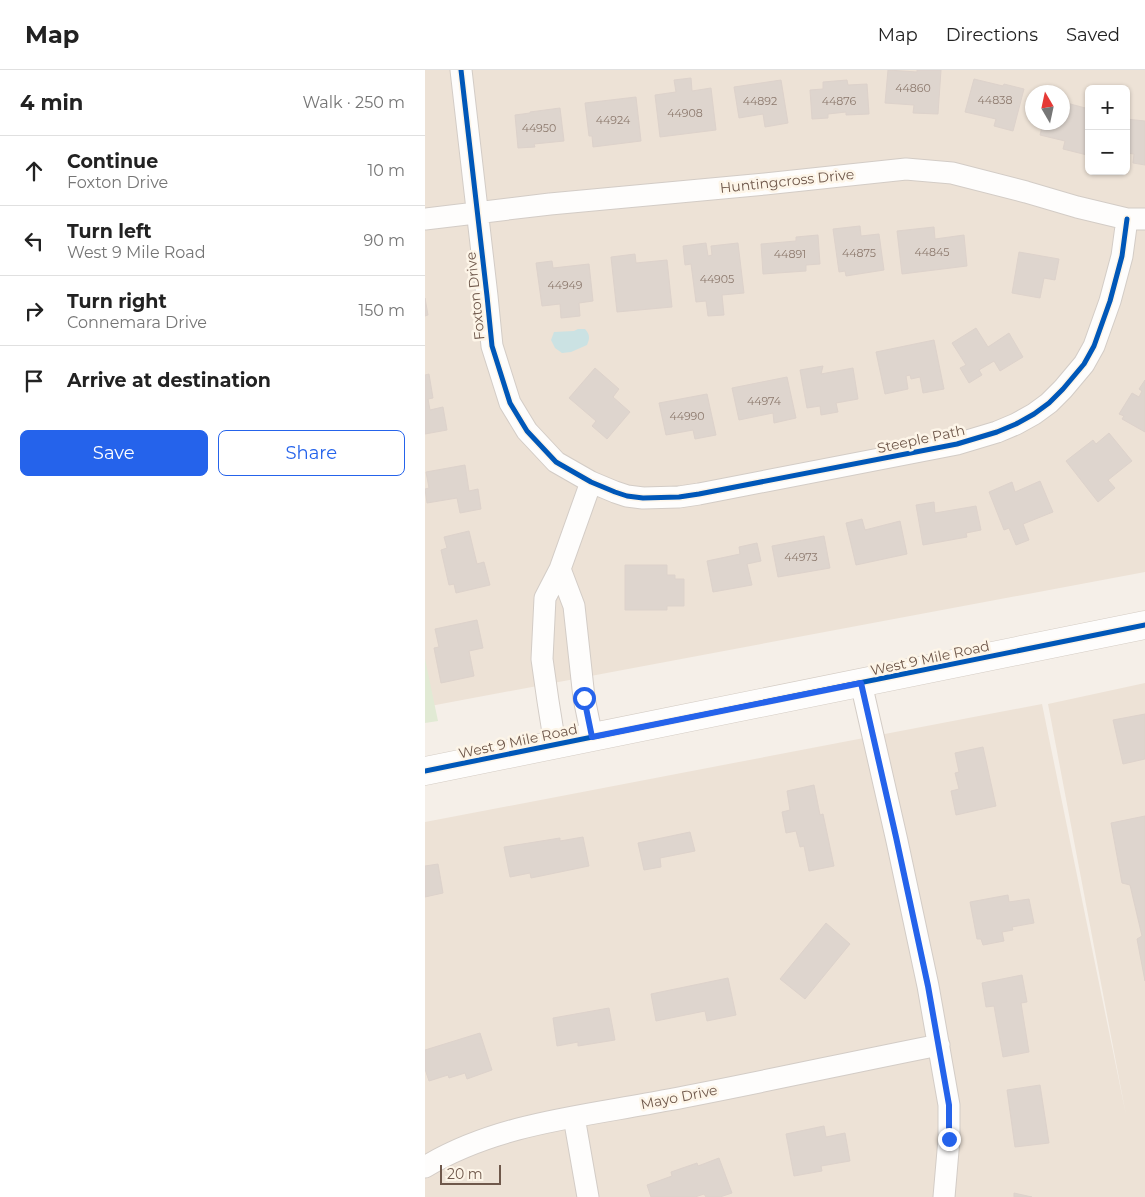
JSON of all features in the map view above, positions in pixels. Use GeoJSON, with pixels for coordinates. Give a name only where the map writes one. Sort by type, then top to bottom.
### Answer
{"type":"FeatureCollection","features":[{"type":"Feature","properties":{"kind":"street","name":"Foxton Drive"},"geometry":{"type":"LineString","coordinates":[[461,70],[492,346],[511,403],[527,431],[556,462],[591,482]]}},
{"type":"Feature","properties":{"kind":"street","name":"Huntingcross Drive"},"geometry":{"type":"LineString","coordinates":[[425,219],[550,204],[906,169],[952,173],[1077,207],[1136,219]]}},
{"type":"Feature","properties":{"kind":"street","name":"Steeple Path"},"geometry":{"type":"LineString","coordinates":[[591,482],[627,496],[643,498],[679,497],[957,444],[1016,424],[1041,409],[1063,389],[1084,364],[1094,346],[1110,300],[1122,256],[1136,219]]}},
{"type":"Feature","properties":{"kind":"street"},"geometry":{"type":"LineString","coordinates":[[555,745],[542,659],[545,598],[561,569],[591,482]]}},
{"type":"Feature","properties":{"kind":"street"},"geometry":{"type":"LineString","coordinates":[[561,569],[574,606],[584,698],[592,737]]}},
{"type":"Feature","properties":{"kind":"street","name":"West 9 Mile Road"},"geometry":{"type":"LineString","coordinates":[[425,771],[1145,626]]}},
{"type":"Feature","properties":{"kind":"street"},"geometry":{"type":"LineString","coordinates":[[861,683],[928,986],[949,1105],[949,1139],[944,1197]]}},
{"type":"Feature","properties":{"kind":"street","name":"Mayo Drive"},"geometry":{"type":"LineString","coordinates":[[425,1167],[457,1150],[516,1130],[939,1045]]}},
{"type":"Feature","properties":{"kind":"street"},"geometry":{"type":"LineString","coordinates":[[574,1117],[588,1197]]}},
{"type":"Feature","properties":{"kind":"shaded area"},"geometry":{"type":"Polygon","coordinates":[[[425,70],[1145,70],[1145,572],[425,707],[425,70]]]}},
{"type":"Feature","properties":{"kind":"shaded area"},"geometry":{"type":"Polygon","coordinates":[[[1145,683],[1145,1197],[425,1197],[425,822],[1042,704],[1126,1115],[1048,704],[1145,683]]]}},
{"type":"Feature","properties":{"kind":"green space"},"geometry":{"type":"Polygon","coordinates":[[[425,659],[438,721],[425,723],[425,659]]]}},
{"type":"Feature","properties":{"kind":"water"},"geometry":{"type":"Polygon","coordinates":[[[585,329],[588,333],[587,345],[571,352],[562,353],[555,348],[551,340],[554,332],[585,329]]]}},
{"type":"Feature","properties":{"kind":"building"},"geometry":{"type":"Polygon","coordinates":[[[888,70],[917,72],[917,70],[941,70],[938,114],[913,113],[914,105],[885,103],[888,70]]]}},
{"type":"Feature","properties":{"kind":"building"},"geometry":{"type":"Polygon","coordinates":[[[691,78],[692,91],[711,88],[716,130],[660,137],[655,95],[676,92],[674,80],[691,78]]]}},
{"type":"Feature","properties":{"kind":"building"},"geometry":{"type":"Polygon","coordinates":[[[974,79],[1024,89],[1013,131],[994,126],[996,119],[965,112],[974,79]]]}},
{"type":"Feature","properties":{"kind":"building"},"geometry":{"type":"Polygon","coordinates":[[[781,80],[788,123],[765,127],[763,114],[739,118],[734,87],[781,80]]]}},
{"type":"Feature","properties":{"kind":"building"},"geometry":{"type":"Polygon","coordinates":[[[847,80],[848,85],[867,84],[869,114],[846,115],[846,112],[828,114],[828,118],[812,119],[810,90],[823,89],[823,82],[847,80]]]}},
{"type":"Feature","properties":{"kind":"building"},"geometry":{"type":"Polygon","coordinates":[[[636,97],[641,141],[593,147],[592,136],[589,136],[585,103],[636,97]]]}},
{"type":"Feature","properties":{"kind":"building"},"geometry":{"type":"Polygon","coordinates":[[[1070,104],[1085,108],[1085,154],[1063,149],[1065,141],[1040,135],[1041,130],[1070,130],[1070,104]]]}},
{"type":"Feature","properties":{"kind":"building"},"geometry":{"type":"Polygon","coordinates":[[[560,108],[564,141],[534,144],[535,147],[518,148],[515,115],[560,108]]]}},
{"type":"Feature","properties":{"kind":"building"},"geometry":{"type":"Polygon","coordinates":[[[1130,119],[1145,121],[1145,165],[1133,163],[1134,154],[1130,154],[1130,119]]]}},
{"type":"Feature","properties":{"kind":"building"},"geometry":{"type":"Polygon","coordinates":[[[860,226],[861,236],[879,234],[884,270],[846,276],[845,271],[839,272],[833,229],[860,226]]]}},
{"type":"Feature","properties":{"kind":"building"},"geometry":{"type":"Polygon","coordinates":[[[934,227],[935,239],[964,235],[967,266],[902,274],[897,231],[934,227]]]}},
{"type":"Feature","properties":{"kind":"building"},"geometry":{"type":"Polygon","coordinates":[[[818,235],[820,264],[806,265],[806,271],[763,274],[761,244],[796,241],[796,237],[818,235]]]}},
{"type":"Feature","properties":{"kind":"building"},"geometry":{"type":"Polygon","coordinates":[[[706,243],[708,256],[712,255],[711,246],[738,243],[744,293],[722,295],[724,315],[708,316],[706,301],[696,302],[691,264],[685,265],[683,246],[706,243]]]}},
{"type":"Feature","properties":{"kind":"building"},"geometry":{"type":"Polygon","coordinates":[[[1019,252],[1059,259],[1055,280],[1044,278],[1040,298],[1012,293],[1019,252]]]}},
{"type":"Feature","properties":{"kind":"building"},"geometry":{"type":"Polygon","coordinates":[[[635,254],[636,263],[667,260],[672,307],[617,312],[611,257],[635,254]]]}},
{"type":"Feature","properties":{"kind":"building"},"geometry":{"type":"Polygon","coordinates":[[[552,261],[553,268],[589,264],[593,301],[579,303],[580,316],[561,318],[560,304],[542,306],[536,263],[552,261]]]}},
{"type":"Feature","properties":{"kind":"building"},"geometry":{"type":"Polygon","coordinates":[[[425,298],[428,315],[425,316],[425,298]]]}},
{"type":"Feature","properties":{"kind":"building"},"geometry":{"type":"Polygon","coordinates":[[[976,328],[988,347],[1009,333],[1023,357],[1000,371],[994,361],[979,370],[982,375],[969,383],[960,368],[966,365],[952,343],[976,328]]]}},
{"type":"Feature","properties":{"kind":"building"},"geometry":{"type":"Polygon","coordinates":[[[934,340],[944,389],[923,393],[920,377],[911,379],[910,375],[906,376],[908,389],[885,394],[876,352],[934,340]]]}},
{"type":"Feature","properties":{"kind":"building"},"geometry":{"type":"Polygon","coordinates":[[[823,366],[821,374],[853,368],[858,399],[836,403],[838,412],[821,415],[820,406],[807,408],[800,370],[823,366]]]}},
{"type":"Feature","properties":{"kind":"building"},"geometry":{"type":"Polygon","coordinates":[[[595,368],[619,389],[613,397],[630,412],[607,439],[592,426],[596,421],[569,398],[595,368]]]}},
{"type":"Feature","properties":{"kind":"building"},"geometry":{"type":"Polygon","coordinates":[[[429,374],[433,398],[428,399],[430,410],[443,407],[447,430],[425,434],[425,375],[429,374]]]}},
{"type":"Feature","properties":{"kind":"building"},"geometry":{"type":"Polygon","coordinates":[[[787,377],[796,418],[774,423],[773,413],[739,420],[732,388],[787,377]]]}},
{"type":"Feature","properties":{"kind":"building"},"geometry":{"type":"Polygon","coordinates":[[[1145,380],[1145,432],[1122,419],[1124,416],[1119,414],[1132,393],[1139,397],[1142,391],[1139,389],[1145,380]]]}},
{"type":"Feature","properties":{"kind":"building"},"geometry":{"type":"Polygon","coordinates":[[[707,394],[716,435],[695,439],[693,430],[666,435],[659,403],[707,394]]]}},
{"type":"Feature","properties":{"kind":"building"},"geometry":{"type":"Polygon","coordinates":[[[1109,433],[1132,461],[1108,480],[1115,488],[1098,502],[1066,461],[1093,440],[1096,444],[1109,433]]]}},
{"type":"Feature","properties":{"kind":"building"},"geometry":{"type":"Polygon","coordinates":[[[465,465],[469,491],[478,489],[481,509],[460,513],[457,498],[427,503],[425,489],[429,488],[426,472],[465,465]]]}},
{"type":"Feature","properties":{"kind":"building"},"geometry":{"type":"Polygon","coordinates":[[[1040,481],[1053,512],[1023,524],[1029,540],[1016,545],[1009,528],[1004,530],[989,492],[1012,482],[1015,492],[1040,481]]]}},
{"type":"Feature","properties":{"kind":"building"},"geometry":{"type":"Polygon","coordinates":[[[934,502],[935,513],[976,506],[981,530],[966,533],[967,537],[923,545],[916,505],[934,502]]]}},
{"type":"Feature","properties":{"kind":"building"},"geometry":{"type":"Polygon","coordinates":[[[862,519],[865,530],[900,521],[907,554],[856,565],[846,523],[862,519]]]}},
{"type":"Feature","properties":{"kind":"building"},"geometry":{"type":"Polygon","coordinates":[[[469,531],[477,564],[484,562],[490,585],[456,593],[454,584],[449,585],[441,550],[447,548],[444,537],[469,531]]]}},
{"type":"Feature","properties":{"kind":"building"},"geometry":{"type":"Polygon","coordinates":[[[824,536],[830,568],[778,577],[772,546],[824,536]]]}},
{"type":"Feature","properties":{"kind":"building"},"geometry":{"type":"Polygon","coordinates":[[[757,543],[761,561],[747,564],[752,585],[713,592],[707,561],[740,554],[739,547],[757,543]]]}},
{"type":"Feature","properties":{"kind":"building"},"geometry":{"type":"Polygon","coordinates":[[[625,565],[667,565],[667,575],[675,575],[675,579],[684,579],[684,606],[667,606],[667,610],[625,610],[625,565]]]}},
{"type":"Feature","properties":{"kind":"building"},"geometry":{"type":"Polygon","coordinates":[[[477,620],[483,648],[469,651],[474,676],[441,683],[434,648],[439,647],[435,629],[477,620]]]}},
{"type":"Feature","properties":{"kind":"building"},"geometry":{"type":"Polygon","coordinates":[[[1145,714],[1145,759],[1123,764],[1113,720],[1145,714]]]}},
{"type":"Feature","properties":{"kind":"building"},"geometry":{"type":"Polygon","coordinates":[[[983,747],[996,806],[956,815],[951,791],[959,789],[955,773],[959,772],[955,753],[983,747]]]}},
{"type":"Feature","properties":{"kind":"building"},"geometry":{"type":"Polygon","coordinates":[[[814,785],[820,815],[823,814],[834,866],[809,871],[804,846],[800,847],[796,831],[786,833],[782,812],[790,810],[787,791],[814,785]]]}},
{"type":"Feature","properties":{"kind":"building"},"geometry":{"type":"Polygon","coordinates":[[[1145,816],[1145,981],[1137,939],[1142,936],[1130,885],[1122,883],[1111,823],[1145,816]]]}},
{"type":"Feature","properties":{"kind":"building"},"geometry":{"type":"Polygon","coordinates":[[[690,832],[695,851],[660,858],[661,867],[644,870],[638,843],[690,832]]]}},
{"type":"Feature","properties":{"kind":"building"},"geometry":{"type":"Polygon","coordinates":[[[583,837],[589,866],[531,878],[530,873],[510,877],[504,847],[560,838],[560,841],[583,837]]]}},
{"type":"Feature","properties":{"kind":"building"},"geometry":{"type":"Polygon","coordinates":[[[438,864],[443,893],[425,897],[425,866],[438,864]]]}},
{"type":"Feature","properties":{"kind":"building"},"geometry":{"type":"Polygon","coordinates":[[[1008,895],[1009,902],[1029,899],[1034,923],[1012,927],[1013,930],[1002,932],[1004,941],[983,945],[981,939],[977,939],[970,902],[1008,895]]]}},
{"type":"Feature","properties":{"kind":"building"},"geometry":{"type":"Polygon","coordinates":[[[826,923],[850,944],[805,999],[780,979],[826,923]]]}},
{"type":"Feature","properties":{"kind":"building"},"geometry":{"type":"Polygon","coordinates":[[[1022,975],[1027,1002],[1021,1003],[1029,1052],[1003,1057],[994,1006],[986,1007],[982,983],[1022,975]]]}},
{"type":"Feature","properties":{"kind":"building"},"geometry":{"type":"Polygon","coordinates":[[[728,978],[736,1015],[707,1021],[705,1011],[656,1021],[651,994],[728,978]]]}},
{"type":"Feature","properties":{"kind":"building"},"geometry":{"type":"Polygon","coordinates":[[[609,1008],[615,1040],[578,1046],[578,1042],[557,1046],[553,1018],[609,1008]]]}},
{"type":"Feature","properties":{"kind":"building"},"geometry":{"type":"Polygon","coordinates":[[[480,1033],[492,1070],[467,1079],[465,1073],[449,1078],[448,1075],[429,1081],[425,1069],[425,1050],[480,1033]]]}},
{"type":"Feature","properties":{"kind":"building"},"geometry":{"type":"Polygon","coordinates":[[[1040,1085],[1049,1143],[1015,1147],[1007,1090],[1040,1085]]]}},
{"type":"Feature","properties":{"kind":"building"},"geometry":{"type":"Polygon","coordinates":[[[824,1126],[826,1137],[845,1133],[850,1161],[821,1166],[822,1171],[794,1176],[786,1134],[824,1126]]]}},
{"type":"Feature","properties":{"kind":"building"},"geometry":{"type":"Polygon","coordinates":[[[719,1158],[732,1193],[720,1197],[706,1197],[704,1194],[695,1197],[651,1197],[647,1185],[672,1176],[671,1172],[697,1163],[698,1166],[719,1158]]]}},
{"type":"Feature","properties":{"kind":"building"},"geometry":{"type":"Polygon","coordinates":[[[1014,1193],[1032,1197],[1014,1197],[1014,1193]]]}},
{"type":"Feature","properties":{"kind":"cycle path"},"geometry":{"type":"LineString","coordinates":[[461,70],[492,346],[510,403],[527,431],[556,462],[591,482],[627,496],[643,498],[679,497],[699,494],[957,444],[1016,424],[1049,403],[1084,364],[1094,346],[1110,301],[1122,256],[1127,219]]}},
{"type":"Feature","properties":{"kind":"cycle path"},"geometry":{"type":"LineString","coordinates":[[425,771],[1145,625]]}},
{"type":"Feature","properties":{"kind":"route"},"geometry":{"type":"LineString","coordinates":[[584,698],[592,737],[861,683],[928,986],[949,1105],[949,1139]]}}]}
